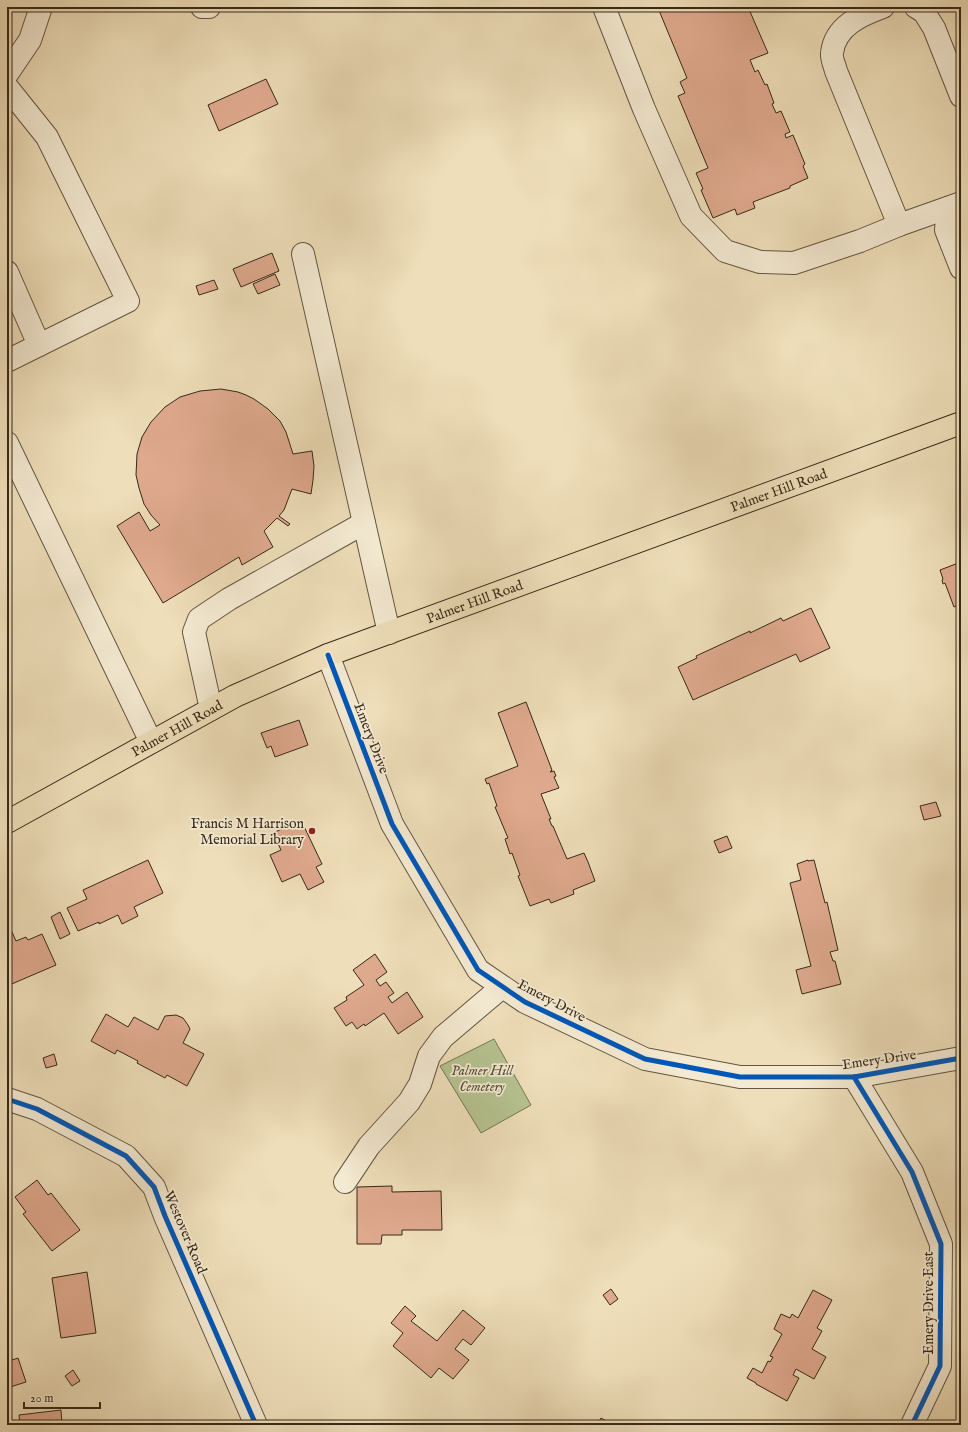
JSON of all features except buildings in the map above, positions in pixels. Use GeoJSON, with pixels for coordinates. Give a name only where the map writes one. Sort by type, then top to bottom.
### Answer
{"type":"FeatureCollection","features":[{"type":"Feature","properties":{"kind":"main road","name":"Palmer Hill Road"},"geometry":{"type":"LineString","coordinates":[[7,822],[210,709],[235,696],[328,655],[961,423]]}},
{"type":"Feature","properties":{"kind":"street"},"geometry":{"type":"LineString","coordinates":[[7,74],[30,40],[41,7]]}},
{"type":"Feature","properties":{"kind":"street"},"geometry":{"type":"LineString","coordinates":[[202,7],[209,7]]}},
{"type":"Feature","properties":{"kind":"street"},"geometry":{"type":"LineString","coordinates":[[604,7],[644,109],[691,216],[725,251],[760,262],[794,263],[860,241],[898,225],[957,209]]}},
{"type":"Feature","properties":{"kind":"street"},"geometry":{"type":"LineString","coordinates":[[883,7],[868,12],[849,23],[837,37],[832,53],[836,71],[898,225]]}},
{"type":"Feature","properties":{"kind":"street"},"geometry":{"type":"LineString","coordinates":[[916,7],[924,12],[934,28],[961,96]]}},
{"type":"Feature","properties":{"kind":"street"},"geometry":{"type":"LineString","coordinates":[[7,87],[47,137],[128,301],[7,361]]}},
{"type":"Feature","properties":{"kind":"street"},"geometry":{"type":"LineString","coordinates":[[957,209],[946,230],[961,268]]}},
{"type":"Feature","properties":{"kind":"street"},"geometry":{"type":"LineString","coordinates":[[303,254],[389,633]]}},
{"type":"Feature","properties":{"kind":"street"},"geometry":{"type":"LineString","coordinates":[[7,272],[39,345]]}},
{"type":"Feature","properties":{"kind":"street"},"geometry":{"type":"LineString","coordinates":[[7,443],[151,742]]}},
{"type":"Feature","properties":{"kind":"street"},"geometry":{"type":"LineString","coordinates":[[210,709],[194,632],[199,619],[229,599],[364,523]]}},
{"type":"Feature","properties":{"kind":"street","name":"Emery Drive"},"geometry":{"type":"LineString","coordinates":[[328,655],[392,824],[478,970],[525,1002],[646,1059],[740,1077],[854,1077],[961,1058]]}},
{"type":"Feature","properties":{"kind":"street"},"geometry":{"type":"LineString","coordinates":[[345,1182],[369,1146],[409,1102],[420,1084],[429,1056],[443,1037],[502,987]]}},
{"type":"Feature","properties":{"kind":"street","name":"Emery Drive East"},"geometry":{"type":"LineString","coordinates":[[854,1077],[912,1172],[941,1244],[940,1366],[912,1425]]}},
{"type":"Feature","properties":{"kind":"street","name":"Westover Road"},"geometry":{"type":"LineString","coordinates":[[7,1099],[37,1109],[126,1156],[154,1187],[165,1216],[256,1425]]}},
{"type":"Feature","properties":{"kind":"green space","name":"Palmer Hill Cemetery"},"geometry":{"type":"Polygon","coordinates":[[[494,1039],[531,1105],[481,1133],[440,1066],[494,1039]]]}},
{"type":"Feature","properties":{"kind":"cycle path"},"geometry":{"type":"LineString","coordinates":[[328,655],[392,824],[478,970],[525,1002],[645,1059],[740,1077],[854,1077],[961,1058]]}},
{"type":"Feature","properties":{"kind":"cycle path"},"geometry":{"type":"LineString","coordinates":[[854,1077],[912,1172],[941,1244],[940,1366],[912,1425]]}},
{"type":"Feature","properties":{"kind":"cycle path"},"geometry":{"type":"LineString","coordinates":[[7,1099],[37,1109],[126,1156],[154,1187],[165,1216],[256,1425]]}},
{"type":"Feature","properties":{"kind":"place","name":"Francis M Harrison Memorial Library"},"geometry":{"type":"Point","coordinates":[312,831]}}]}
